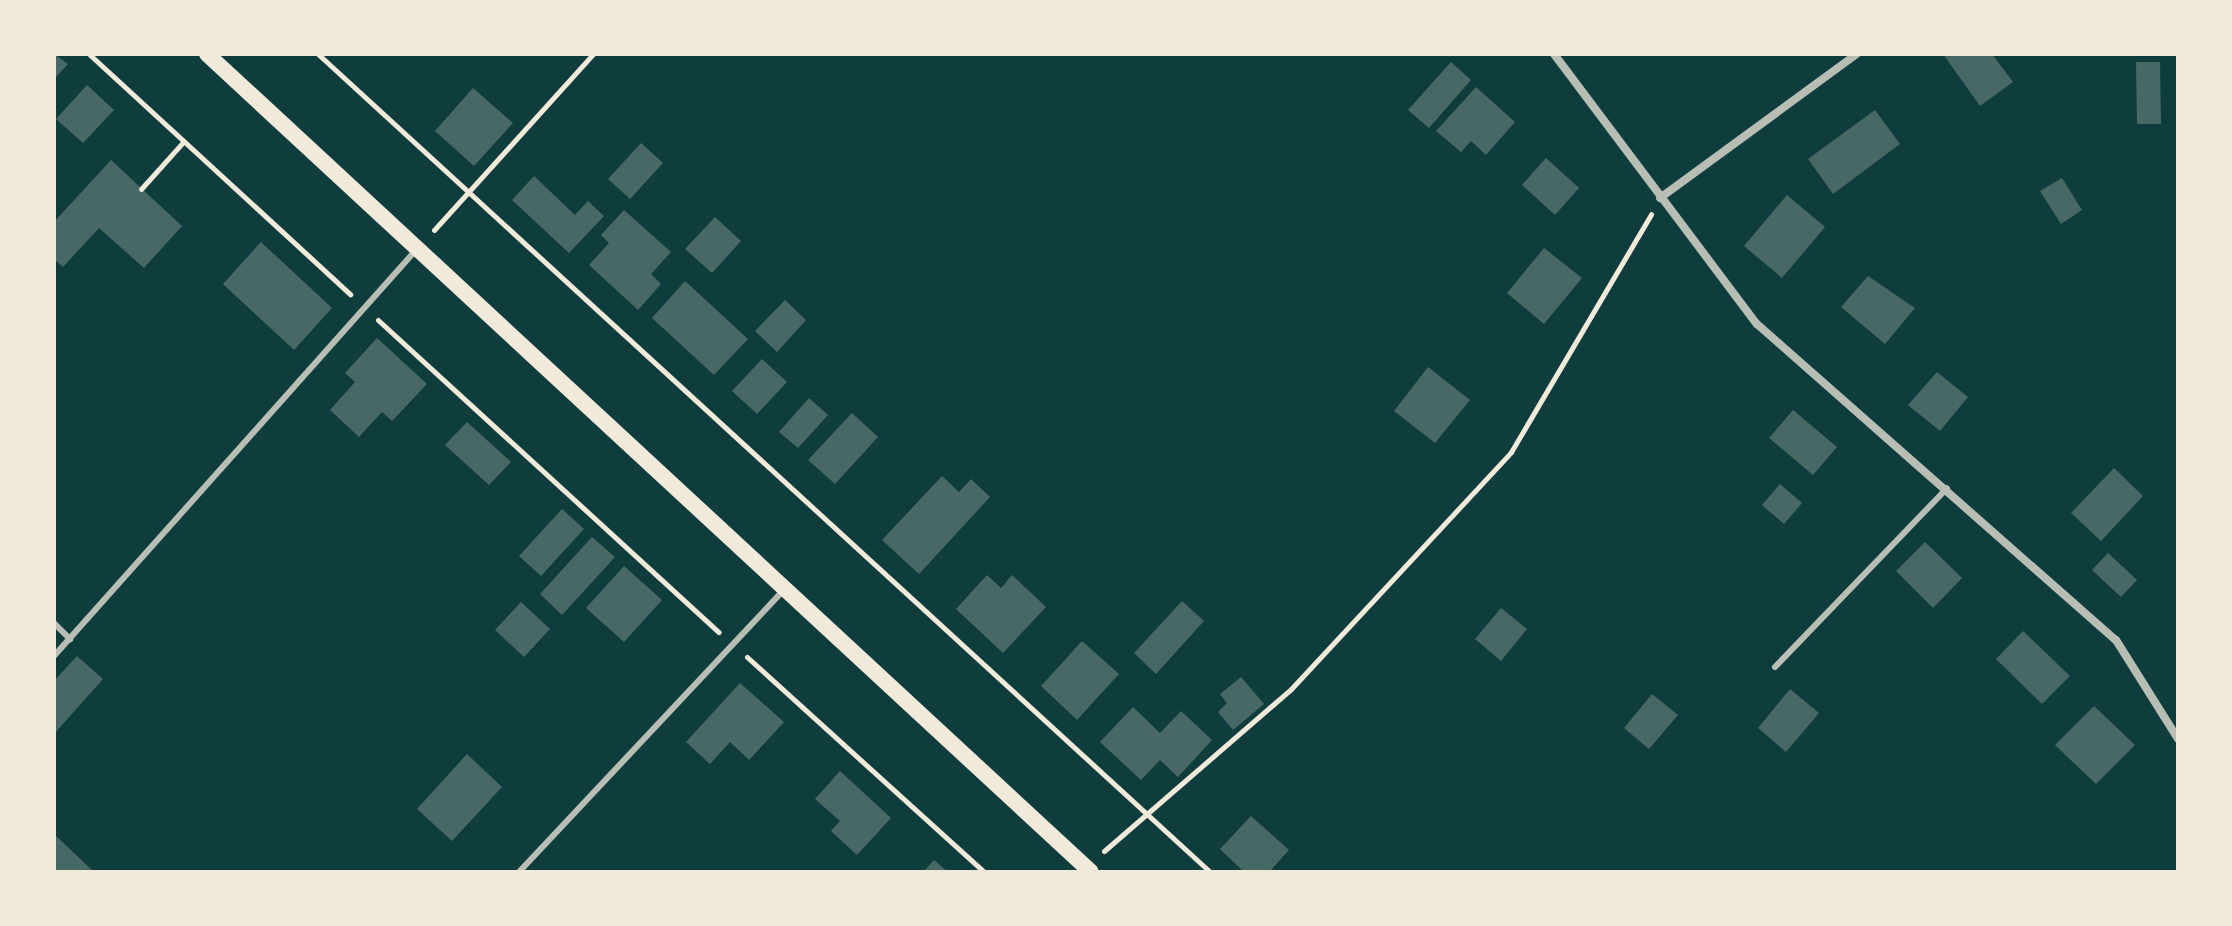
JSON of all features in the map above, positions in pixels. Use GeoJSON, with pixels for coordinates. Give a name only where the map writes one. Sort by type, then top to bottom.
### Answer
{"type":"FeatureCollection","features":[{"type":"Feature","properties":{"kind":"main road"},"geometry":{"type":"LineString","coordinates":[[207,54],[1088,870]]}},
{"type":"Feature","properties":{"kind":"street"},"geometry":{"type":"LineString","coordinates":[[1554,54],[1634,155],[1660,198],[1757,324],[1947,488],[2116,640],[2178,739]]}},
{"type":"Feature","properties":{"kind":"street"},"geometry":{"type":"LineString","coordinates":[[1660,198],[1857,54]]}},
{"type":"Feature","properties":{"kind":"lane"},"geometry":{"type":"LineString","coordinates":[[54,656],[417,249]]}},
{"type":"Feature","properties":{"kind":"lane"},"geometry":{"type":"LineString","coordinates":[[1775,667],[1947,488]]}},
{"type":"Feature","properties":{"kind":"lane"},"geometry":{"type":"LineString","coordinates":[[519,872],[736,647],[785,589]]}},
{"type":"Feature","properties":{"kind":"lane"},"geometry":{"type":"LineString","coordinates":[[54,623],[70,639]]}},
{"type":"Feature","properties":{"kind":"path"},"geometry":{"type":"LineString","coordinates":[[89,54],[984,872]]}},
{"type":"Feature","properties":{"kind":"path"},"geometry":{"type":"LineString","coordinates":[[318,54],[1210,872]]}},
{"type":"Feature","properties":{"kind":"path"},"geometry":{"type":"LineString","coordinates":[[417,249],[593,54]]}},
{"type":"Feature","properties":{"kind":"path"},"geometry":{"type":"LineString","coordinates":[[141,189],[184,141]]}},
{"type":"Feature","properties":{"kind":"path"},"geometry":{"type":"LineString","coordinates":[[1088,870],[1146,813],[1291,689],[1511,452],[1660,198]]}},
{"type":"Feature","properties":{"kind":"building"},"geometry":{"type":"Polygon","coordinates":[[[54,54],[68,64],[54,79],[54,54]]]}},
{"type":"Feature","properties":{"kind":"building"},"geometry":{"type":"Polygon","coordinates":[[[1943,54],[1992,54],[2013,82],[1980,106],[1943,54]]]}},
{"type":"Feature","properties":{"kind":"building"},"geometry":{"type":"Polygon","coordinates":[[[1451,62],[1471,80],[1429,128],[1408,110],[1451,62]]]}},
{"type":"Feature","properties":{"kind":"building"},"geometry":{"type":"Polygon","coordinates":[[[2136,62],[2160,62],[2161,124],[2137,124],[2136,62]]]}},
{"type":"Feature","properties":{"kind":"building"},"geometry":{"type":"Polygon","coordinates":[[[87,85],[114,110],[83,143],[56,119],[87,85]]]}},
{"type":"Feature","properties":{"kind":"building"},"geometry":{"type":"Polygon","coordinates":[[[1476,87],[1515,122],[1486,155],[1471,141],[1461,152],[1436,131],[1476,87]]]}},
{"type":"Feature","properties":{"kind":"building"},"geometry":{"type":"Polygon","coordinates":[[[473,88],[513,123],[474,166],[435,131],[473,88]]]}},
{"type":"Feature","properties":{"kind":"building"},"geometry":{"type":"Polygon","coordinates":[[[1875,110],[1900,144],[1833,194],[1808,159],[1875,110]]]}},
{"type":"Feature","properties":{"kind":"building"},"geometry":{"type":"Polygon","coordinates":[[[641,143],[663,163],[630,199],[608,179],[641,143]]]}},
{"type":"Feature","properties":{"kind":"building"},"geometry":{"type":"Polygon","coordinates":[[[1546,158],[1579,188],[1555,215],[1522,185],[1546,158]]]}},
{"type":"Feature","properties":{"kind":"building"},"geometry":{"type":"Polygon","coordinates":[[[111,160],[182,226],[144,268],[99,228],[63,267],[54,259],[54,222],[111,160]]]}},
{"type":"Feature","properties":{"kind":"building"},"geometry":{"type":"Polygon","coordinates":[[[534,176],[575,215],[588,201],[604,216],[569,253],[512,200],[534,176]]]}},
{"type":"Feature","properties":{"kind":"building"},"geometry":{"type":"Polygon","coordinates":[[[2062,178],[2082,210],[2061,224],[2040,191],[2062,178]]]}},
{"type":"Feature","properties":{"kind":"building"},"geometry":{"type":"Polygon","coordinates":[[[1787,195],[1825,227],[1782,278],[1744,246],[1787,195]]]}},
{"type":"Feature","properties":{"kind":"building"},"geometry":{"type":"Polygon","coordinates":[[[624,210],[671,252],[651,274],[661,284],[638,310],[589,265],[609,243],[601,235],[624,210]]]}},
{"type":"Feature","properties":{"kind":"building"},"geometry":{"type":"Polygon","coordinates":[[[715,217],[741,241],[712,273],[685,249],[715,217]]]}},
{"type":"Feature","properties":{"kind":"building"},"geometry":{"type":"Polygon","coordinates":[[[261,242],[332,308],[294,350],[223,284],[261,242]]]}},
{"type":"Feature","properties":{"kind":"building"},"geometry":{"type":"Polygon","coordinates":[[[1544,248],[1582,278],[1544,324],[1507,293],[1544,248]]]}},
{"type":"Feature","properties":{"kind":"building"},"geometry":{"type":"Polygon","coordinates":[[[1868,276],[1915,308],[1885,344],[1841,307],[1868,276]]]}},
{"type":"Feature","properties":{"kind":"building"},"geometry":{"type":"Polygon","coordinates":[[[685,281],[748,339],[714,375],[652,318],[685,281]]]}},
{"type":"Feature","properties":{"kind":"building"},"geometry":{"type":"Polygon","coordinates":[[[785,300],[806,320],[777,352],[755,331],[785,300]]]}},
{"type":"Feature","properties":{"kind":"building"},"geometry":{"type":"Polygon","coordinates":[[[377,338],[427,384],[392,421],[382,412],[359,437],[330,410],[355,382],[345,373],[377,338]]]}},
{"type":"Feature","properties":{"kind":"building"},"geometry":{"type":"Polygon","coordinates":[[[762,359],[787,382],[757,414],[732,391],[762,359]]]}},
{"type":"Feature","properties":{"kind":"building"},"geometry":{"type":"Polygon","coordinates":[[[1428,367],[1470,400],[1435,443],[1394,411],[1428,367]]]}},
{"type":"Feature","properties":{"kind":"building"},"geometry":{"type":"Polygon","coordinates":[[[1937,372],[1968,397],[1940,431],[1908,405],[1937,372]]]}},
{"type":"Feature","properties":{"kind":"building"},"geometry":{"type":"Polygon","coordinates":[[[809,398],[828,415],[798,448],[779,432],[809,398]]]}},
{"type":"Feature","properties":{"kind":"building"},"geometry":{"type":"Polygon","coordinates":[[[1793,410],[1837,447],[1813,475],[1769,438],[1793,410]]]}},
{"type":"Feature","properties":{"kind":"building"},"geometry":{"type":"Polygon","coordinates":[[[852,413],[878,437],[835,484],[808,460],[852,413]]]}},
{"type":"Feature","properties":{"kind":"building"},"geometry":{"type":"Polygon","coordinates":[[[467,422],[511,462],[489,485],[445,445],[467,422]]]}},
{"type":"Feature","properties":{"kind":"building"},"geometry":{"type":"Polygon","coordinates":[[[2114,468],[2143,496],[2101,541],[2071,513],[2114,468]]]}},
{"type":"Feature","properties":{"kind":"building"},"geometry":{"type":"Polygon","coordinates":[[[942,476],[959,492],[971,479],[990,497],[919,574],[882,540],[942,476]]]}},
{"type":"Feature","properties":{"kind":"building"},"geometry":{"type":"Polygon","coordinates":[[[1780,484],[1802,503],[1784,524],[1762,505],[1780,484]]]}},
{"type":"Feature","properties":{"kind":"building"},"geometry":{"type":"Polygon","coordinates":[[[562,509],[584,529],[541,576],[519,556],[562,509]]]}},
{"type":"Feature","properties":{"kind":"building"},"geometry":{"type":"Polygon","coordinates":[[[592,537],[615,557],[562,615],[540,594],[592,537]]]}},
{"type":"Feature","properties":{"kind":"building"},"geometry":{"type":"Polygon","coordinates":[[[1925,542],[1962,578],[1933,608],[1896,571],[1925,542]]]}},
{"type":"Feature","properties":{"kind":"building"},"geometry":{"type":"Polygon","coordinates":[[[2108,553],[2137,580],[2121,597],[2092,570],[2108,553]]]}},
{"type":"Feature","properties":{"kind":"building"},"geometry":{"type":"Polygon","coordinates":[[[624,566],[662,600],[624,642],[586,608],[624,566]]]}},
{"type":"Feature","properties":{"kind":"building"},"geometry":{"type":"Polygon","coordinates":[[[987,575],[1001,588],[1012,575],[1046,607],[1003,653],[956,609],[987,575]]]}},
{"type":"Feature","properties":{"kind":"building"},"geometry":{"type":"Polygon","coordinates":[[[1182,601],[1204,621],[1156,674],[1134,653],[1182,601]]]}},
{"type":"Feature","properties":{"kind":"building"},"geometry":{"type":"Polygon","coordinates":[[[521,602],[550,629],[524,657],[495,630],[521,602]]]}},
{"type":"Feature","properties":{"kind":"building"},"geometry":{"type":"Polygon","coordinates":[[[1501,608],[1527,629],[1501,661],[1475,639],[1501,608]]]}},
{"type":"Feature","properties":{"kind":"building"},"geometry":{"type":"Polygon","coordinates":[[[2023,631],[2070,676],[2042,704],[1996,659],[2023,631]]]}},
{"type":"Feature","properties":{"kind":"building"},"geometry":{"type":"Polygon","coordinates":[[[1082,641],[1119,674],[1077,720],[1041,686],[1082,641]]]}},
{"type":"Feature","properties":{"kind":"building"},"geometry":{"type":"Polygon","coordinates":[[[77,656],[103,679],[54,734],[54,681],[77,656]]]}},
{"type":"Feature","properties":{"kind":"building"},"geometry":{"type":"Polygon","coordinates":[[[1241,677],[1264,704],[1233,730],[1218,712],[1227,703],[1220,694],[1241,677]]]}},
{"type":"Feature","properties":{"kind":"building"},"geometry":{"type":"Polygon","coordinates":[[[740,683],[784,722],[749,760],[730,742],[710,764],[686,742],[740,683]]]}},
{"type":"Feature","properties":{"kind":"building"},"geometry":{"type":"Polygon","coordinates":[[[1790,689],[1819,713],[1786,752],[1758,728],[1790,689]]]}},
{"type":"Feature","properties":{"kind":"building"},"geometry":{"type":"Polygon","coordinates":[[[1652,694],[1678,715],[1649,749],[1624,728],[1652,694]]]}},
{"type":"Feature","properties":{"kind":"building"},"geometry":{"type":"Polygon","coordinates":[[[2094,706],[2135,745],[2096,784],[2055,745],[2094,706]]]}},
{"type":"Feature","properties":{"kind":"building"},"geometry":{"type":"Polygon","coordinates":[[[1133,707],[1160,733],[1181,711],[1212,740],[1178,777],[1160,760],[1141,780],[1100,742],[1133,707]]]}},
{"type":"Feature","properties":{"kind":"building"},"geometry":{"type":"Polygon","coordinates":[[[467,754],[502,787],[452,841],[417,809],[467,754]]]}},
{"type":"Feature","properties":{"kind":"building"},"geometry":{"type":"Polygon","coordinates":[[[840,771],[891,818],[857,855],[831,831],[840,821],[815,799],[840,771]]]}},
{"type":"Feature","properties":{"kind":"building"},"geometry":{"type":"Polygon","coordinates":[[[1251,816],[1289,850],[1269,872],[1244,872],[1220,849],[1251,816]]]}},
{"type":"Feature","properties":{"kind":"building"},"geometry":{"type":"Polygon","coordinates":[[[54,834],[94,872],[54,872],[54,834]]]}},
{"type":"Feature","properties":{"kind":"building"},"geometry":{"type":"Polygon","coordinates":[[[934,860],[948,872],[923,872],[934,860]]]}}]}
